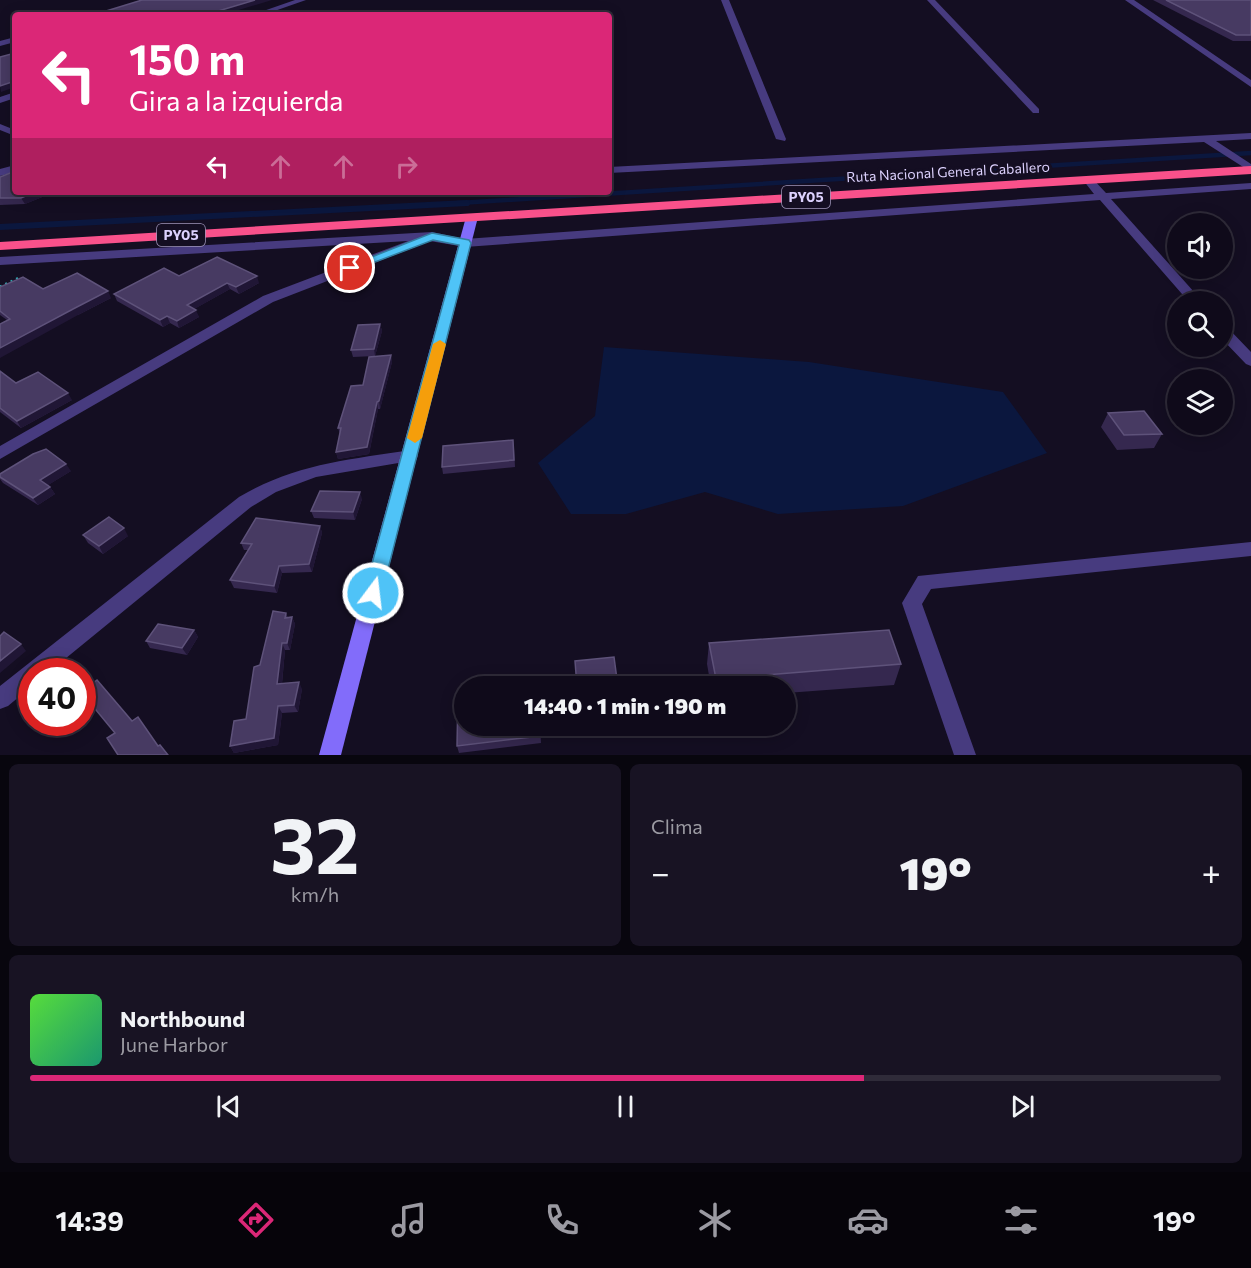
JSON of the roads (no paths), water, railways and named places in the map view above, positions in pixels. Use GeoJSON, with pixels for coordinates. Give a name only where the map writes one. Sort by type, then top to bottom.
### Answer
{"type":"FeatureCollection","features":[{"type":"Feature","properties":{"kind":"highway","name":"Ruta Nacional General Caballero"},"geometry":{"type":"LineString","coordinates":[[0,246],[1251,170]]}},
{"type":"Feature","properties":{"kind":"street"},"geometry":{"type":"LineString","coordinates":[[265,12],[302,0]]}},
{"type":"Feature","properties":{"kind":"street"},"geometry":{"type":"LineString","coordinates":[[725,0],[781,139]]}},
{"type":"Feature","properties":{"kind":"street"},"geometry":{"type":"LineString","coordinates":[[931,0],[1036,111]]}},
{"type":"Feature","properties":{"kind":"street"},"geometry":{"type":"LineString","coordinates":[[1129,0],[1251,84]]}},
{"type":"Feature","properties":{"kind":"street"},"geometry":{"type":"LineString","coordinates":[[612,170],[1251,136]]}},
{"type":"Feature","properties":{"kind":"street"},"geometry":{"type":"LineString","coordinates":[[1204,138],[1251,170]]}},
{"type":"Feature","properties":{"kind":"street"},"geometry":{"type":"LineString","coordinates":[[1088,180],[1187,291]]}},
{"type":"Feature","properties":{"kind":"street"},"geometry":{"type":"LineString","coordinates":[[361,224],[465,243],[1251,186]]}},
{"type":"Feature","properties":{"kind":"street"},"geometry":{"type":"LineString","coordinates":[[330,755],[472,217]]}},
{"type":"Feature","properties":{"kind":"street"},"geometry":{"type":"LineString","coordinates":[[0,261],[432,236]]}},
{"type":"Feature","properties":{"kind":"street"},"geometry":{"type":"LineString","coordinates":[[0,453],[268,299],[432,236]]}},
{"type":"Feature","properties":{"kind":"street"},"geometry":{"type":"LineString","coordinates":[[1233,342],[1251,361]]}},
{"type":"Feature","properties":{"kind":"street"},"geometry":{"type":"LineString","coordinates":[[51,658],[245,502],[270,488],[314,471],[410,456]]}},
{"type":"Feature","properties":{"kind":"street"},"geometry":{"type":"LineString","coordinates":[[965,755],[912,603],[925,582],[1251,549]]}},
{"type":"Feature","properties":{"kind":"street"},"geometry":{"type":"LineString","coordinates":[[0,699],[18,684]]}},
{"type":"Feature","properties":{"kind":"water"},"geometry":{"type":"Polygon","coordinates":[[[604,347],[809,362],[1003,392],[1047,453],[903,506],[778,514],[705,492],[626,514],[571,514],[538,463],[595,416],[604,347]]]}},
{"type":"Feature","properties":{"kind":"waterway"},"geometry":{"type":"LineString","coordinates":[[612,193],[1251,153]]}},
{"type":"Feature","properties":{"kind":"waterway"},"geometry":{"type":"LineString","coordinates":[[443,204],[586,195]]}},
{"type":"Feature","properties":{"kind":"waterway"},"geometry":{"type":"LineString","coordinates":[[0,227],[467,203]]}}]}
